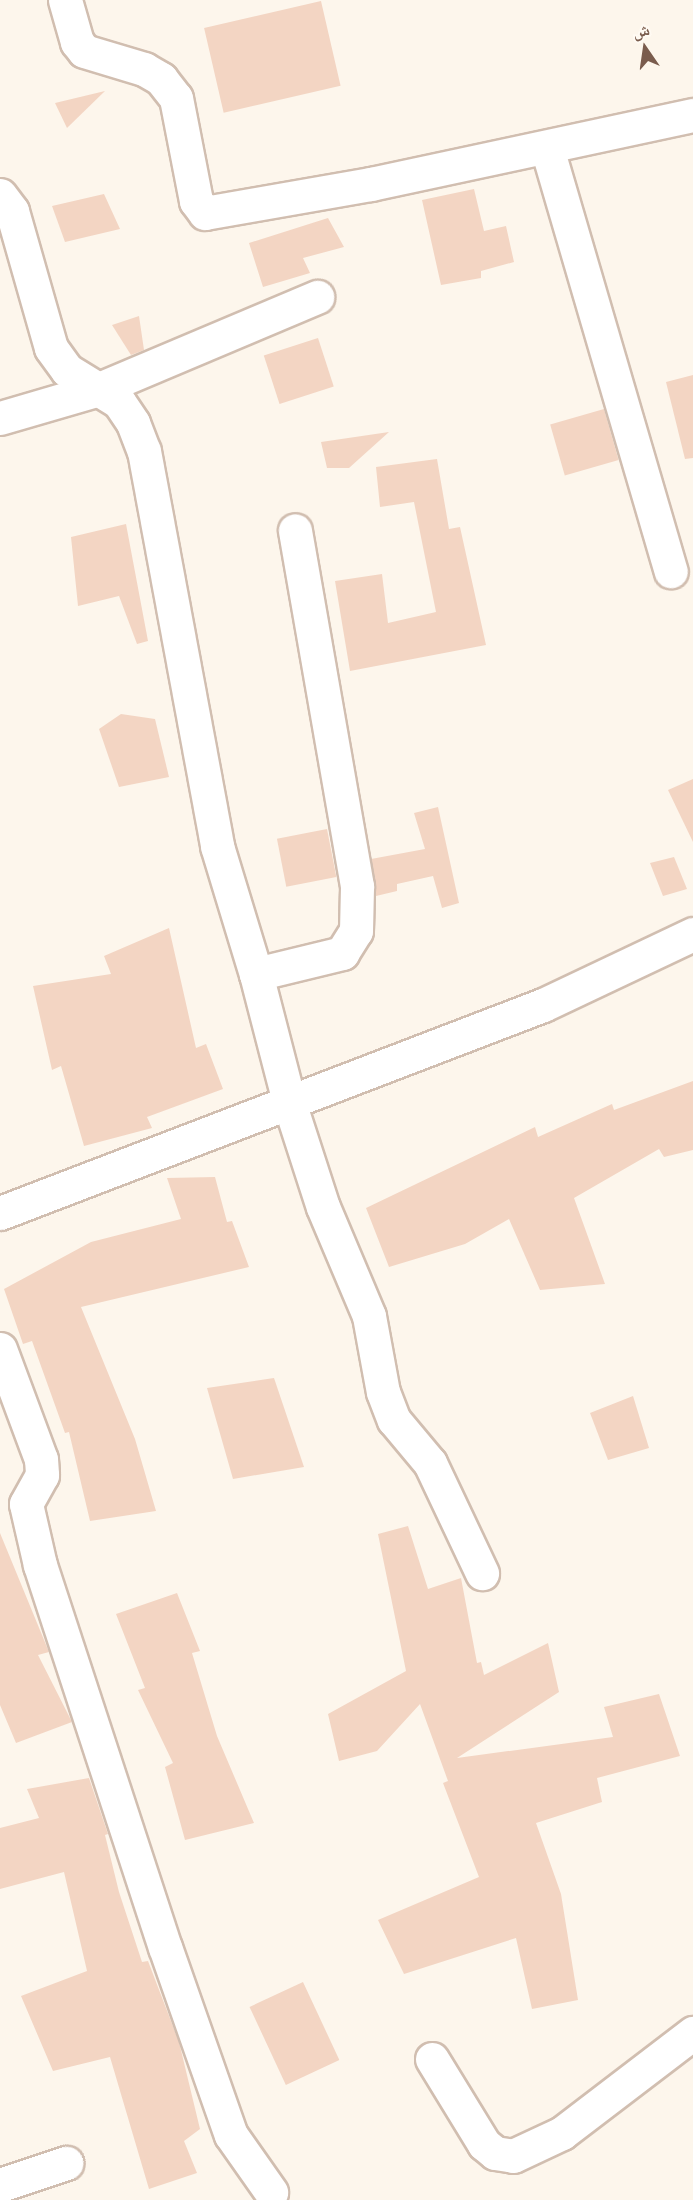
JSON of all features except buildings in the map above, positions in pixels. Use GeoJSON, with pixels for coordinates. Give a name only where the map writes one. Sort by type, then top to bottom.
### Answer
{"type":"FeatureCollection","features":[{"type":"Feature","properties":{"kind":"street"},"geometry":{"type":"LineString","coordinates":[[65,0],[77,42],[84,51],[144,69],[161,79],[176,98],[196,201],[205,213],[222,213],[547,148],[693,115]]}},
{"type":"Feature","properties":{"kind":"street"},"geometry":{"type":"LineString","coordinates":[[547,148],[671,571]]}},
{"type":"Feature","properties":{"kind":"street"},"geometry":{"type":"LineString","coordinates":[[0,195],[12,211],[51,348],[67,370],[118,402],[133,423],[144,451],[217,846],[256,974],[289,1102],[323,1207],[369,1316],[383,1392],[394,1420],[430,1463],[482,1573]]}},
{"type":"Feature","properties":{"kind":"street"},"geometry":{"type":"LineString","coordinates":[[0,418],[99,389],[317,297]]}},
{"type":"Feature","properties":{"kind":"street"},"geometry":{"type":"LineString","coordinates":[[256,974],[342,953],[356,931],[357,886],[295,530]]}},
{"type":"Feature","properties":{"kind":"street"},"geometry":{"type":"LineString","coordinates":[[0,1213],[543,1005],[693,934]]}},
{"type":"Feature","properties":{"kind":"street"},"geometry":{"type":"LineString","coordinates":[[0,1349],[41,1459],[42,1475],[26,1504],[40,1565],[165,1947],[231,2134],[271,2192]]}},
{"type":"Feature","properties":{"kind":"street"},"geometry":{"type":"LineString","coordinates":[[432,2059],[484,2144],[495,2153],[513,2156],[562,2133],[693,2033]]}},
{"type":"Feature","properties":{"kind":"street"},"geometry":{"type":"LineString","coordinates":[[0,2185],[66,2163]]}}]}
